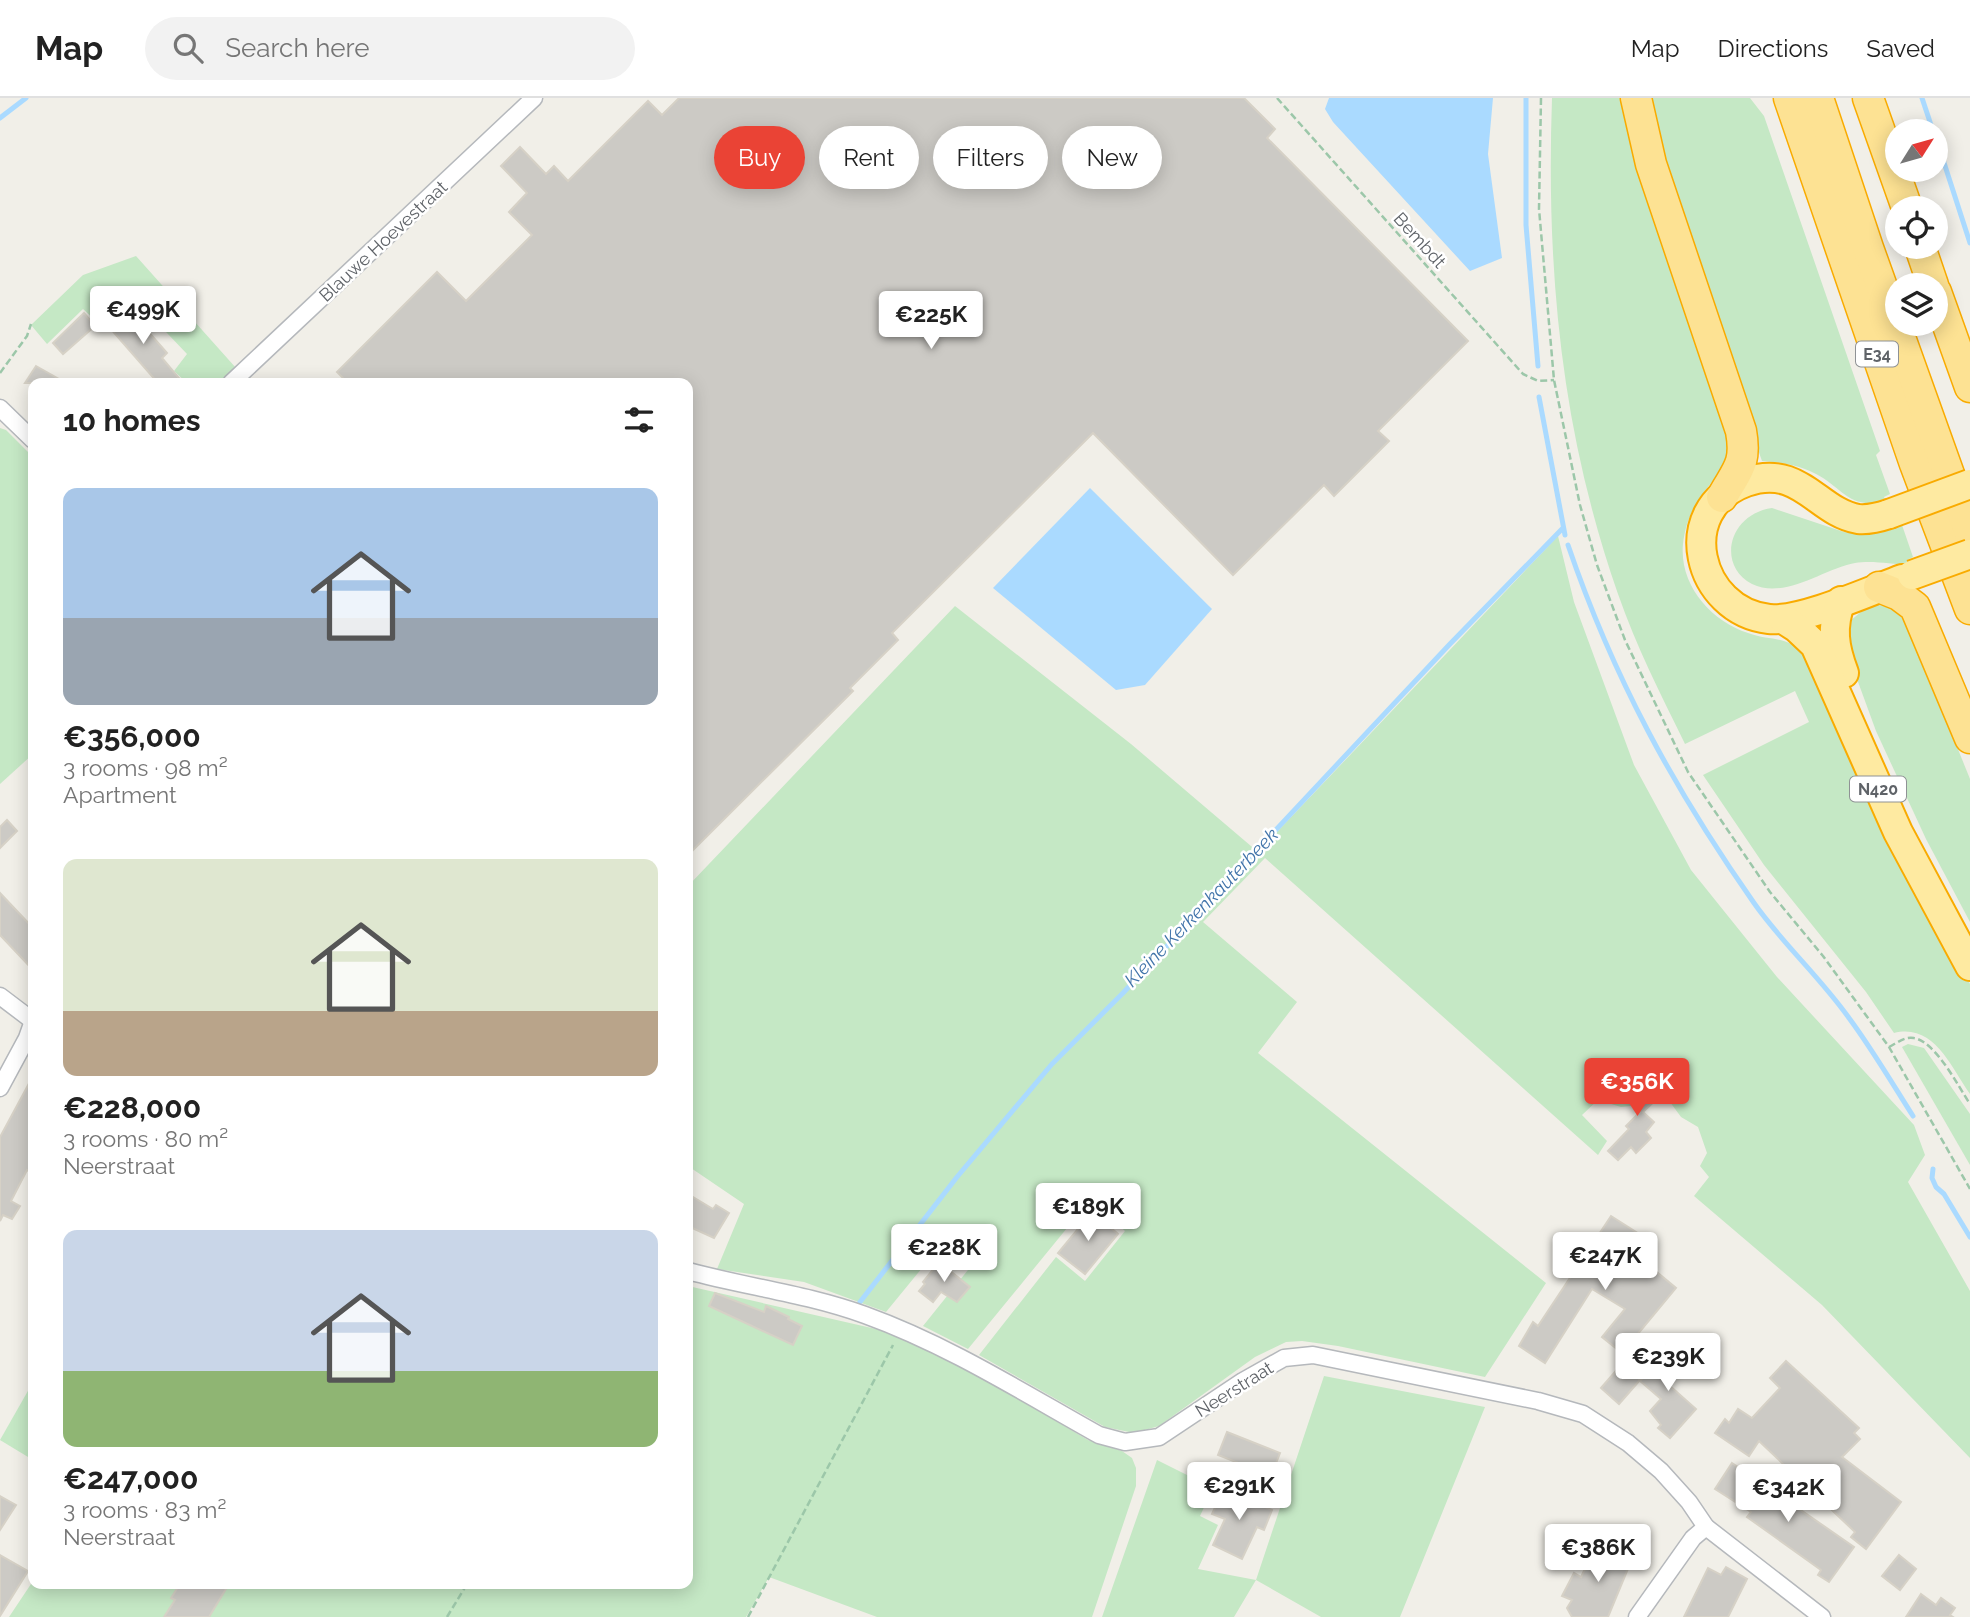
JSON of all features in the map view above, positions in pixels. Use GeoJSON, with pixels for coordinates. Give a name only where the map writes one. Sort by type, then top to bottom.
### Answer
{"type":"FeatureCollection","features":[{"type":"Feature","properties":{"kind":"highway"},"geometry":{"type":"LineString","coordinates":[[1636,98],[1651,164],[1741,431],[1745,452],[1740,471],[1705,524],[1701,542],[1703,564],[1713,587],[1730,604],[1748,616],[1783,619],[1970,554]]}},
{"type":"Feature","properties":{"kind":"highway","name":"E34"},"geometry":{"type":"LineString","coordinates":[[1789,98],[1915,464],[1970,609]]}},
{"type":"Feature","properties":{"kind":"highway","name":"E34"},"geometry":{"type":"LineString","coordinates":[[1818,98],[1868,248],[1970,533]]}},
{"type":"Feature","properties":{"kind":"highway"},"geometry":{"type":"LineString","coordinates":[[1868,98],[1903,196]]}},
{"type":"Feature","properties":{"kind":"highway"},"geometry":{"type":"LineString","coordinates":[[1948,326],[1970,387]]}},
{"type":"Feature","properties":{"kind":"highway"},"geometry":{"type":"LineString","coordinates":[[1722,497],[1746,482],[1764,478],[1786,480],[1803,486],[1843,514],[1860,519],[1889,514],[1970,484]]}},
{"type":"Feature","properties":{"kind":"highway"},"geometry":{"type":"LineString","coordinates":[[1879,587],[1899,595],[1914,607],[1970,738]]}},
{"type":"Feature","properties":{"kind":"highway","name":"N420"},"geometry":{"type":"LineString","coordinates":[[1841,601],[1835,616],[1833,639],[1841,663],[1873,746],[1970,938]]}},
{"type":"Feature","properties":{"kind":"highway","name":"N420"},"geometry":{"type":"LineString","coordinates":[[1783,619],[1815,645],[1898,832],[1970,966]]}},
{"type":"Feature","properties":{"kind":"street","name":"Blauwe Hoevestraat"},"geometry":{"type":"LineString","coordinates":[[237,378],[534,98]]}},
{"type":"Feature","properties":{"kind":"street"},"geometry":{"type":"LineString","coordinates":[[0,408],[28,435]]}},
{"type":"Feature","properties":{"kind":"street"},"geometry":{"type":"LineString","coordinates":[[0,996],[28,1017]]}},
{"type":"Feature","properties":{"kind":"street"},"geometry":{"type":"LineString","coordinates":[[0,1088],[28,1035]]}},
{"type":"Feature","properties":{"kind":"street","name":"Neerstraat"},"geometry":{"type":"LineString","coordinates":[[693,1272],[806,1297],[901,1330],[934,1343],[1098,1435],[1125,1442],[1159,1437],[1243,1381],[1284,1358],[1313,1355],[1538,1401],[1583,1415],[1628,1443],[1661,1471],[1689,1502],[1706,1527],[1822,1617]]}},
{"type":"Feature","properties":{"kind":"street"},"geometry":{"type":"LineString","coordinates":[[1637,1617],[1693,1538],[1706,1527]]}},
{"type":"Feature","properties":{"kind":"path","name":"Bembdt"},"geometry":{"type":"LineString","coordinates":[[1277,98],[1523,374],[1538,381],[1554,380]]}},
{"type":"Feature","properties":{"kind":"path"},"geometry":{"type":"LineString","coordinates":[[1541,98],[1539,209],[1554,380],[1567,452],[1597,565],[1625,640],[1688,772],[1770,892],[1823,956],[1889,1046],[1970,1189]]}},
{"type":"Feature","properties":{"kind":"path"},"geometry":{"type":"LineString","coordinates":[[0,373],[27,336],[31,324]]}},
{"type":"Feature","properties":{"kind":"path"},"geometry":{"type":"LineString","coordinates":[[1889,1046],[1907,1038],[1916,1038],[1928,1044],[1970,1104]]}},
{"type":"Feature","properties":{"kind":"path"},"geometry":{"type":"LineString","coordinates":[[748,1617],[901,1330]]}},
{"type":"Feature","properties":{"kind":"path"},"geometry":{"type":"LineString","coordinates":[[447,1617],[464,1589]]}},
{"type":"Feature","properties":{"kind":"green space"},"geometry":{"type":"Polygon","coordinates":[[[1552,98],[1622,98],[1642,184],[1724,423],[1729,449],[1725,463],[1698,501],[1687,525],[1683,544],[1686,574],[1700,599],[1722,620],[1748,633],[1791,644],[1806,655],[1903,860],[1970,984],[1970,1094],[1948,1060],[1931,1041],[1908,1032],[1894,1033],[1866,992],[1764,865],[1703,775],[1809,722],[1795,691],[1685,744],[1633,632],[1599,533],[1570,411],[1555,288],[1552,98]]]}},
{"type":"Feature","properties":{"kind":"green space"},"geometry":{"type":"Polygon","coordinates":[[[1647,98],[1750,98],[1764,116],[1880,451],[1876,455],[1890,494],[1884,497],[1885,501],[1863,503],[1847,496],[1810,471],[1789,464],[1762,461],[1693,266],[1647,98]]]}},
{"type":"Feature","properties":{"kind":"green space"},"geometry":{"type":"Polygon","coordinates":[[[136,256],[236,368],[226,378],[182,378],[174,371],[187,354],[147,312],[120,297],[94,319],[83,309],[47,344],[31,325],[83,275],[136,256]]]}},
{"type":"Feature","properties":{"kind":"green space"},"geometry":{"type":"Polygon","coordinates":[[[0,428],[6,430],[28,452],[28,759],[0,784],[0,428]]]}},
{"type":"Feature","properties":{"kind":"green space"},"geometry":{"type":"Polygon","coordinates":[[[1772,508],[1844,532],[1858,534],[1902,525],[1913,557],[1907,560],[1908,565],[1855,563],[1791,586],[1765,588],[1752,584],[1741,576],[1734,565],[1732,541],[1746,520],[1757,512],[1772,508]]]}},
{"type":"Feature","properties":{"kind":"green space"},"geometry":{"type":"Polygon","coordinates":[[[1558,536],[1574,602],[1634,765],[1691,870],[1777,977],[1914,1125],[1925,1155],[1908,1182],[1970,1291],[1970,1458],[1822,1305],[1694,1196],[1709,1177],[1700,1166],[1707,1153],[1698,1127],[1681,1117],[1670,1102],[1621,1107],[1598,1100],[1582,1115],[1607,1141],[1598,1155],[1265,858],[1203,922],[1297,1002],[1258,1053],[1546,1283],[1485,1377],[1338,1346],[1302,1341],[1286,1342],[1255,1357],[1159,1426],[1134,1433],[1105,1427],[979,1355],[1056,1257],[1085,1281],[1125,1231],[1090,1200],[968,1349],[923,1326],[984,1250],[954,1229],[886,1312],[804,1282],[717,1269],[744,1204],[693,1169],[693,881],[955,606],[1131,744],[1258,852],[1558,536]]]}},
{"type":"Feature","properties":{"kind":"green space"},"geometry":{"type":"Polygon","coordinates":[[[1867,607],[1891,607],[1907,623],[1970,779],[1970,922],[1926,839],[1876,731],[1846,649],[1850,621],[1867,607]]]}},
{"type":"Feature","properties":{"kind":"green space"},"geometry":{"type":"Polygon","coordinates":[[[1908,1044],[1924,1048],[1970,1114],[1970,1165],[1902,1047],[1908,1044]]]}},
{"type":"Feature","properties":{"kind":"green space"},"geometry":{"type":"Polygon","coordinates":[[[693,1287],[898,1334],[1002,1389],[1088,1440],[1122,1451],[1132,1458],[1136,1468],[1136,1486],[1092,1617],[877,1617],[769,1577],[746,1617],[9,1617],[28,1588],[693,1589],[693,1287]]]}},
{"type":"Feature","properties":{"kind":"green space"},"geometry":{"type":"Polygon","coordinates":[[[1324,1376],[1485,1407],[1400,1617],[1321,1617],[1256,1580],[1324,1376]]]}},
{"type":"Feature","properties":{"kind":"green space"},"geometry":{"type":"Polygon","coordinates":[[[28,1391],[28,1457],[0,1440],[28,1391]]]}},
{"type":"Feature","properties":{"kind":"green space"},"geometry":{"type":"Polygon","coordinates":[[[1157,1460],[1213,1488],[1200,1516],[1218,1525],[1198,1569],[1256,1580],[1234,1617],[1102,1617],[1157,1460]]]}},
{"type":"Feature","properties":{"kind":"water"},"geometry":{"type":"Polygon","coordinates":[[[1329,98],[1493,98],[1488,154],[1502,258],[1470,271],[1333,122],[1325,109],[1329,98]]]}},
{"type":"Feature","properties":{"kind":"water"},"geometry":{"type":"Polygon","coordinates":[[[1090,488],[1212,609],[1145,685],[1116,690],[993,588],[1090,488]]]}},
{"type":"Feature","properties":{"kind":"building"},"geometry":{"type":"Polygon","coordinates":[[[679,98],[1244,98],[1275,129],[1267,138],[1468,341],[1378,431],[1389,441],[1334,496],[1324,485],[1233,575],[1093,433],[892,633],[898,640],[850,688],[853,691],[693,850],[693,378],[343,378],[337,372],[437,272],[466,301],[532,235],[509,212],[527,193],[501,166],[520,147],[546,174],[554,166],[568,181],[648,101],[662,115],[679,98]]]}},
{"type":"Feature","properties":{"kind":"building"},"geometry":{"type":"Polygon","coordinates":[[[124,304],[167,353],[162,358],[179,378],[154,378],[109,327],[124,304]]]}},
{"type":"Feature","properties":{"kind":"building"},"geometry":{"type":"Polygon","coordinates":[[[84,313],[95,326],[63,354],[53,343],[84,313]]]}},
{"type":"Feature","properties":{"kind":"building"},"geometry":{"type":"Polygon","coordinates":[[[36,366],[57,378],[28,378],[36,366]]]}},
{"type":"Feature","properties":{"kind":"building"},"geometry":{"type":"Polygon","coordinates":[[[7,820],[17,831],[0,848],[0,827],[7,820]]]}},
{"type":"Feature","properties":{"kind":"building"},"geometry":{"type":"Polygon","coordinates":[[[0,893],[28,923],[28,965],[0,935],[0,893]]]}},
{"type":"Feature","properties":{"kind":"building"},"geometry":{"type":"Polygon","coordinates":[[[1640,1075],[1661,1095],[1643,1112],[1654,1122],[1646,1132],[1651,1138],[1636,1153],[1631,1147],[1618,1160],[1608,1151],[1629,1129],[1626,1126],[1640,1112],[1621,1095],[1640,1075]]]}},
{"type":"Feature","properties":{"kind":"building"},"geometry":{"type":"Polygon","coordinates":[[[28,1085],[28,1171],[11,1201],[20,1206],[12,1219],[3,1215],[0,1221],[0,1137],[28,1085]]]}},
{"type":"Feature","properties":{"kind":"building"},"geometry":{"type":"Polygon","coordinates":[[[693,1197],[713,1209],[716,1205],[729,1213],[714,1238],[693,1228],[693,1197]]]}},
{"type":"Feature","properties":{"kind":"building"},"geometry":{"type":"Polygon","coordinates":[[[1092,1212],[1118,1234],[1085,1274],[1058,1253],[1092,1212]]]}},
{"type":"Feature","properties":{"kind":"building"},"geometry":{"type":"Polygon","coordinates":[[[1611,1216],[1644,1237],[1634,1253],[1676,1288],[1622,1353],[1602,1337],[1625,1309],[1592,1289],[1545,1363],[1519,1346],[1533,1322],[1538,1326],[1611,1216]]]}},
{"type":"Feature","properties":{"kind":"building"},"geometry":{"type":"Polygon","coordinates":[[[939,1262],[970,1287],[957,1302],[941,1292],[933,1302],[919,1291],[939,1262]]]}},
{"type":"Feature","properties":{"kind":"building"},"geometry":{"type":"Polygon","coordinates":[[[715,1293],[764,1312],[766,1306],[789,1317],[788,1319],[802,1326],[793,1345],[709,1306],[715,1293]]]}},
{"type":"Feature","properties":{"kind":"building"},"geometry":{"type":"Polygon","coordinates":[[[1678,1339],[1688,1347],[1661,1378],[1696,1409],[1670,1438],[1658,1428],[1661,1425],[1650,1411],[1661,1399],[1640,1381],[1678,1339]]]}},
{"type":"Feature","properties":{"kind":"building"},"geometry":{"type":"Polygon","coordinates":[[[1786,1361],[1859,1428],[1854,1433],[1860,1439],[1842,1457],[1901,1502],[1866,1549],[1851,1537],[1855,1532],[1759,1441],[1749,1456],[1715,1433],[1725,1419],[1729,1423],[1738,1409],[1752,1418],[1780,1388],[1770,1378],[1786,1361]]]}},
{"type":"Feature","properties":{"kind":"building"},"geometry":{"type":"Polygon","coordinates":[[[1622,1364],[1640,1380],[1619,1404],[1601,1388],[1622,1364]]]}},
{"type":"Feature","properties":{"kind":"building"},"geometry":{"type":"Polygon","coordinates":[[[1227,1432],[1280,1453],[1271,1476],[1218,1455],[1227,1432]]]}},
{"type":"Feature","properties":{"kind":"building"},"geometry":{"type":"Polygon","coordinates":[[[1732,1463],[1750,1475],[1744,1487],[1765,1500],[1772,1490],[1854,1547],[1829,1582],[1818,1575],[1821,1570],[1747,1517],[1751,1512],[1715,1489],[1732,1463]]]}},
{"type":"Feature","properties":{"kind":"building"},"geometry":{"type":"Polygon","coordinates":[[[1224,1488],[1272,1510],[1264,1530],[1257,1527],[1242,1559],[1213,1545],[1225,1519],[1212,1514],[1224,1488]]]}},
{"type":"Feature","properties":{"kind":"building"},"geometry":{"type":"Polygon","coordinates":[[[0,1496],[16,1505],[0,1530],[0,1496]]]}},
{"type":"Feature","properties":{"kind":"building"},"geometry":{"type":"Polygon","coordinates":[[[1598,1542],[1632,1559],[1608,1617],[1572,1617],[1567,1608],[1572,1600],[1562,1596],[1574,1573],[1581,1577],[1598,1542]]]}},
{"type":"Feature","properties":{"kind":"building"},"geometry":{"type":"Polygon","coordinates":[[[0,1555],[28,1571],[0,1616],[0,1555]]]}},
{"type":"Feature","properties":{"kind":"building"},"geometry":{"type":"Polygon","coordinates":[[[1899,1555],[1916,1569],[1900,1590],[1882,1576],[1899,1555]]]}},
{"type":"Feature","properties":{"kind":"building"},"geometry":{"type":"Polygon","coordinates":[[[1726,1567],[1747,1579],[1728,1617],[1684,1617],[1708,1568],[1721,1575],[1726,1567]]]}},
{"type":"Feature","properties":{"kind":"building"},"geometry":{"type":"Polygon","coordinates":[[[177,1589],[226,1589],[209,1617],[164,1617],[175,1600],[171,1598],[177,1589]]]}},
{"type":"Feature","properties":{"kind":"building"},"geometry":{"type":"Polygon","coordinates":[[[1921,1594],[1936,1605],[1941,1598],[1955,1608],[1950,1615],[1953,1617],[1906,1617],[1921,1594]]]}},
{"type":"Feature","properties":{"kind":"waterway"},"geometry":{"type":"LineString","coordinates":[[0,118],[26,98]]}},
{"type":"Feature","properties":{"kind":"waterway"},"geometry":{"type":"LineString","coordinates":[[1526,98],[1526,225],[1538,366]]}},
{"type":"Feature","properties":{"kind":"waterway"},"geometry":{"type":"LineString","coordinates":[[1922,98],[1929,119]]}},
{"type":"Feature","properties":{"kind":"waterway"},"geometry":{"type":"LineString","coordinates":[[1948,175],[1970,243]]}},
{"type":"Feature","properties":{"kind":"waterway"},"geometry":{"type":"LineString","coordinates":[[1539,397],[1565,535]]}},
{"type":"Feature","properties":{"kind":"waterway","name":"Kleine Kerkenkauterbeek"},"geometry":{"type":"LineString","coordinates":[[860,1302],[957,1177],[1052,1064],[1123,993],[1449,645],[1562,529]]}},
{"type":"Feature","properties":{"kind":"waterway"},"geometry":{"type":"LineString","coordinates":[[1568,545],[1605,641],[1626,686],[1648,731],[1698,818],[1765,918],[1838,1003],[1913,1116]]}},
{"type":"Feature","properties":{"kind":"waterway"},"geometry":{"type":"LineString","coordinates":[[1933,1169],[1932,1178],[1936,1187],[1944,1194],[1970,1237]]}}]}
